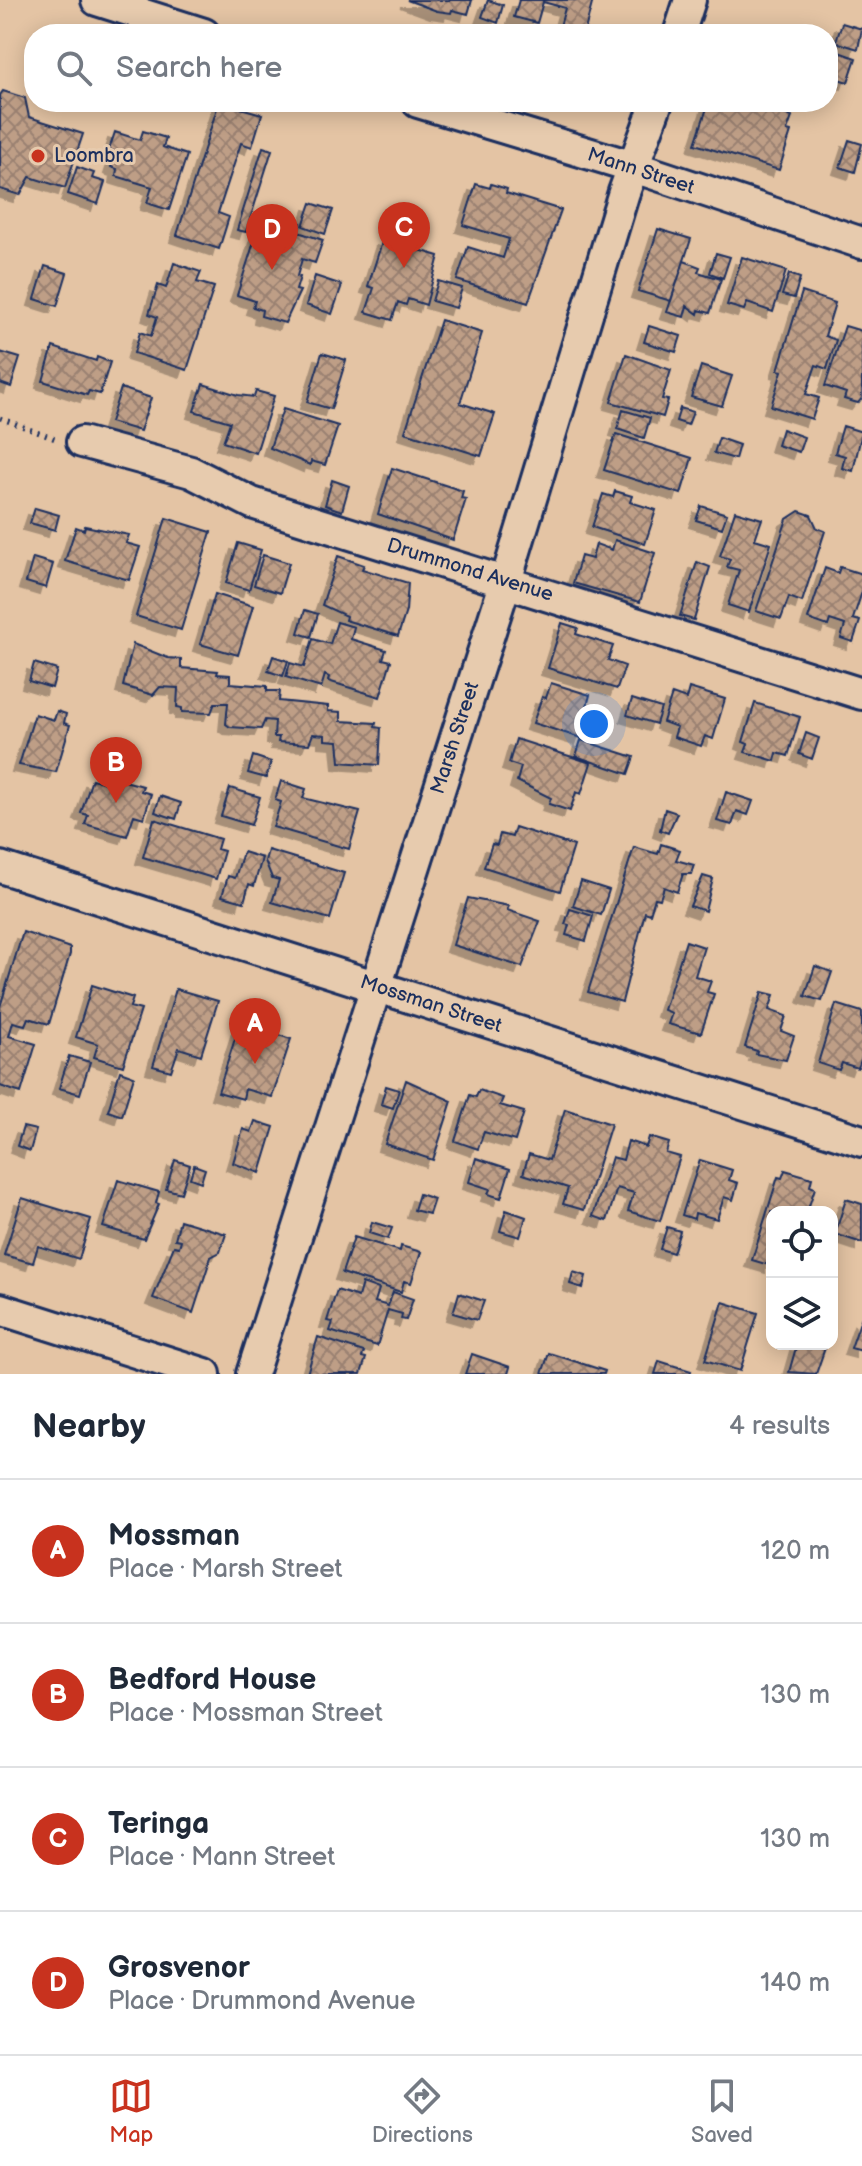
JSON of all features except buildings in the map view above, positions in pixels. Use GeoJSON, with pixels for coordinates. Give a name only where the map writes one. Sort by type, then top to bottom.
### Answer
{"type":"FeatureCollection","features":[{"type":"Feature","properties":{"kind":"street"},"geometry":{"type":"LineString","coordinates":[[97,0],[173,24]]}},
{"type":"Feature","properties":{"kind":"street"},"geometry":{"type":"LineString","coordinates":[[682,24],[690,0]]}},
{"type":"Feature","properties":{"kind":"street","name":"Mann Street"},"geometry":{"type":"LineString","coordinates":[[451,112],[634,167],[862,243]]}},
{"type":"Feature","properties":{"kind":"street","name":"Marsh Street"},"geometry":{"type":"LineString","coordinates":[[252,1374],[653,112]]}},
{"type":"Feature","properties":{"kind":"street","name":"Drummond Avenue"},"geometry":{"type":"LineString","coordinates":[[69,441],[191,472],[252,503],[862,694]]}},
{"type":"Feature","properties":{"kind":"street","name":"Mossman Street"},"geometry":{"type":"LineString","coordinates":[[0,867],[862,1141]]}},
{"type":"Feature","properties":{"kind":"street"},"geometry":{"type":"LineString","coordinates":[[0,1309],[205,1374]]}},
{"type":"Feature","properties":{"kind":"path"},"geometry":{"type":"LineString","coordinates":[[0,418],[69,441]]}},
{"type":"Feature","properties":{"kind":"place","name":"Loombra"},"geometry":{"type":"Point","coordinates":[38,156]}},
{"type":"Feature","properties":{"kind":"place","name":"Teringa"},"geometry":{"type":"Point","coordinates":[404,268]}},
{"type":"Feature","properties":{"kind":"place","name":"Grosvenor"},"geometry":{"type":"Point","coordinates":[272,270]}},
{"type":"Feature","properties":{"kind":"place","name":"Bedford House"},"geometry":{"type":"Point","coordinates":[116,803]}},
{"type":"Feature","properties":{"kind":"place","name":"Mossman"},"geometry":{"type":"Point","coordinates":[255,1064]}}]}
